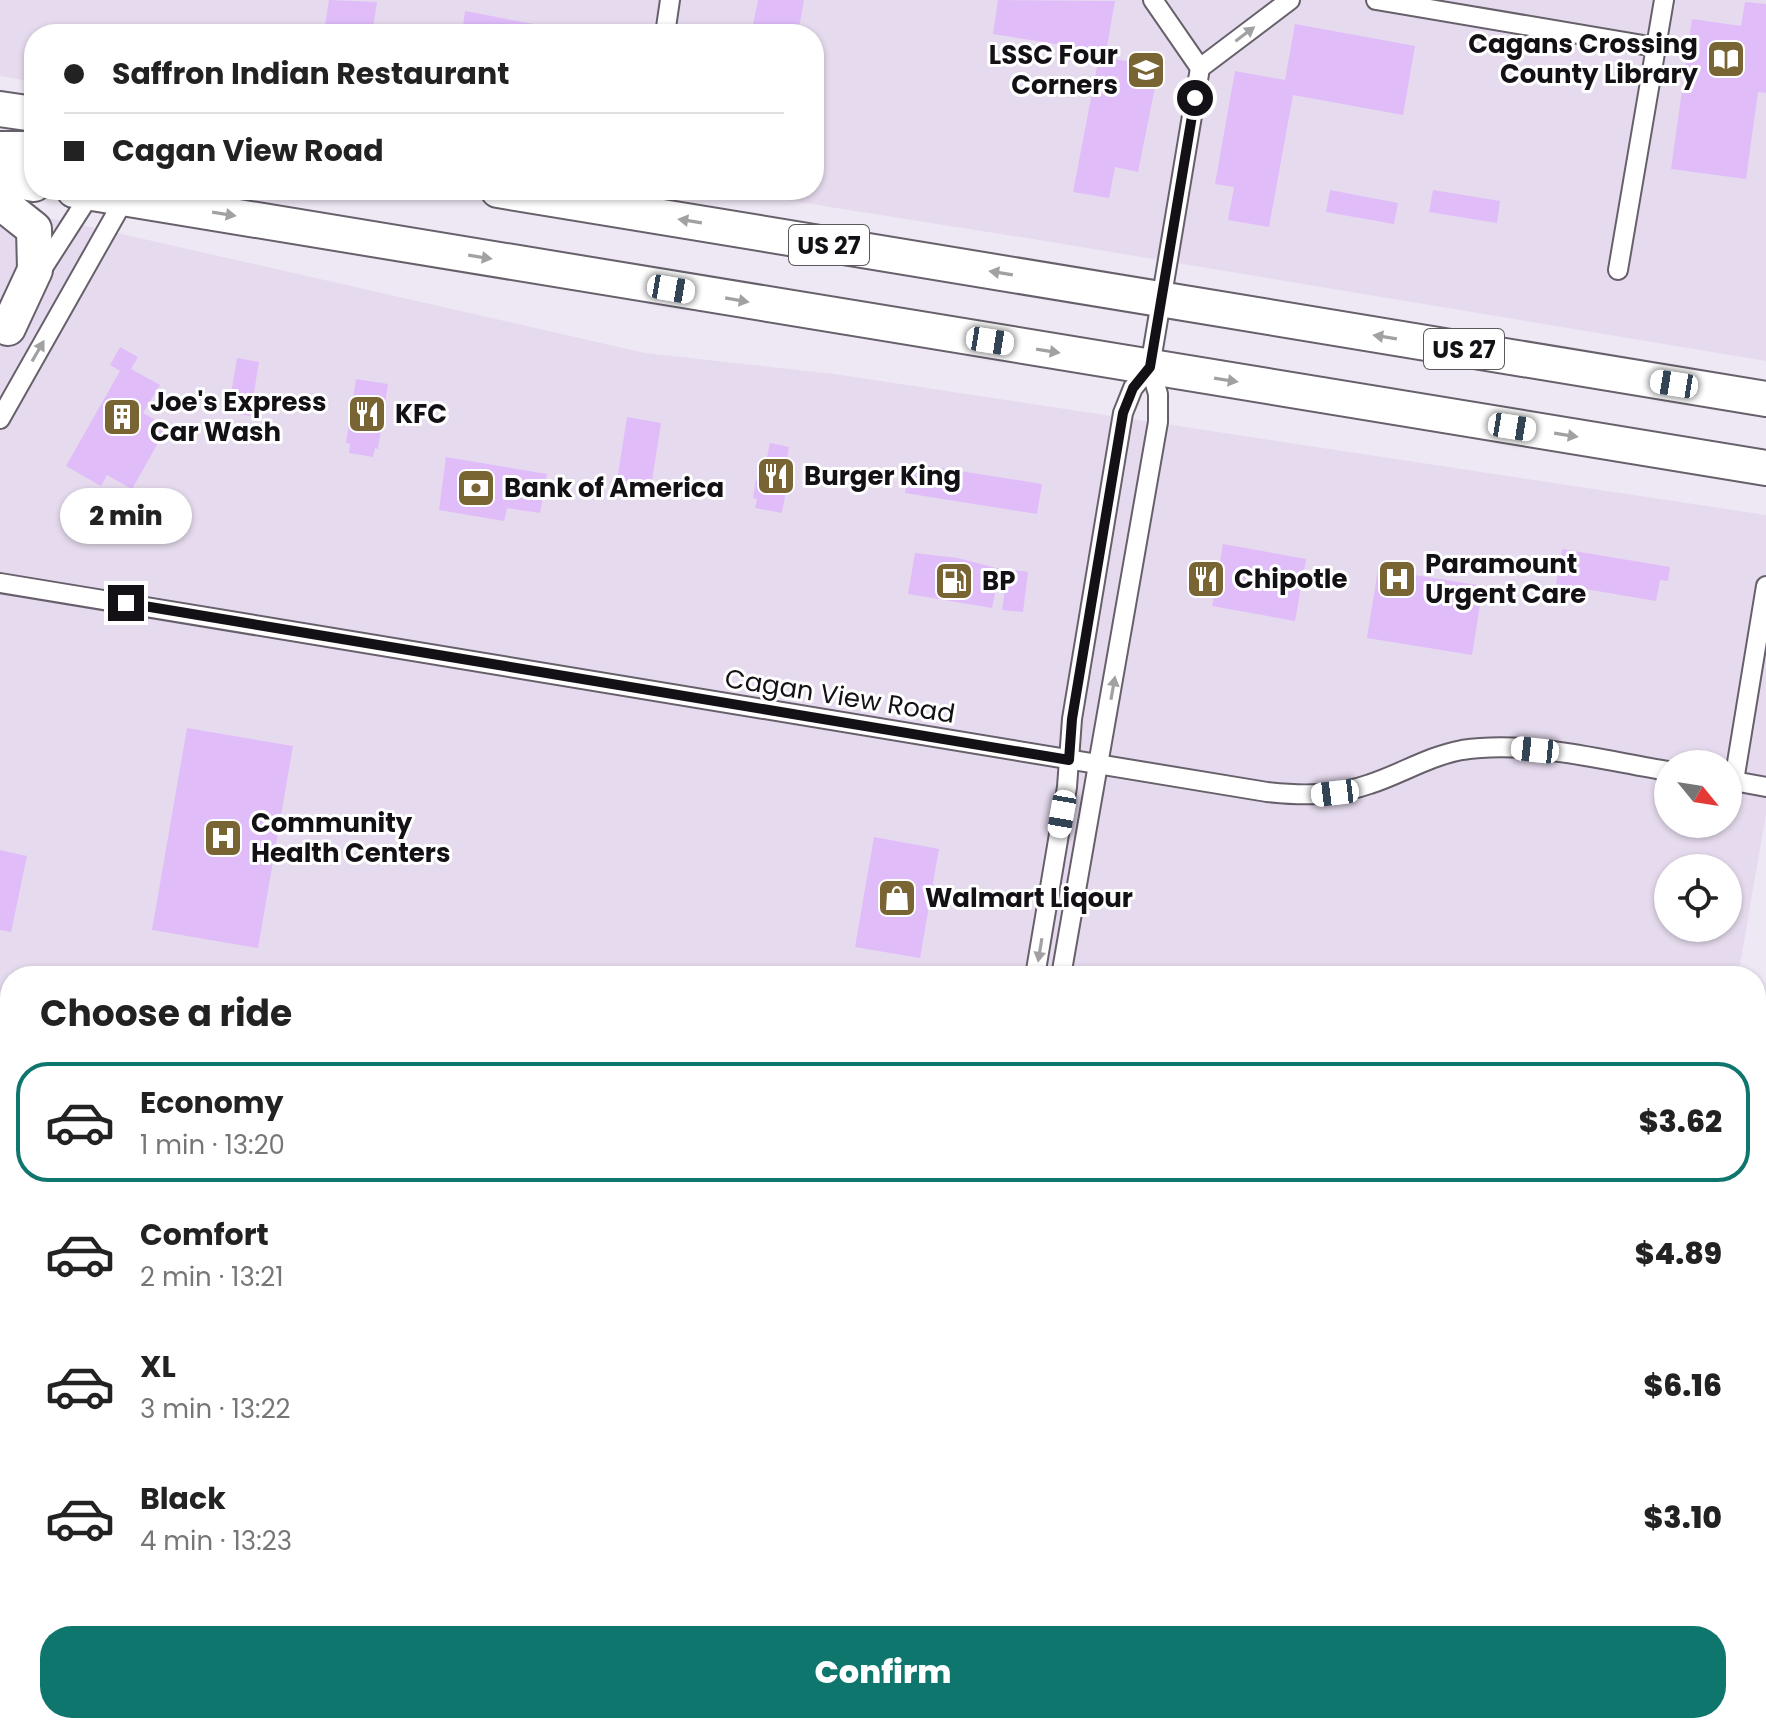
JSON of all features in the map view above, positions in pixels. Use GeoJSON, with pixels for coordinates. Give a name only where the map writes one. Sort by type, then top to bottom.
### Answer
{"type":"FeatureCollection","features":[{"type":"Feature","properties":{"kind":"highway"},"geometry":{"type":"LineString","coordinates":[[0,109],[24,113]]}},
{"type":"Feature","properties":{"kind":"highway"},"geometry":{"type":"LineString","coordinates":[[0,149],[24,149]]}},
{"type":"Feature","properties":{"kind":"highway"},"geometry":{"type":"LineString","coordinates":[[0,178],[24,182]]}},
{"type":"Feature","properties":{"kind":"highway"},"geometry":{"type":"LineString","coordinates":[[139,200],[1766,468]]}},
{"type":"Feature","properties":{"kind":"highway","name":"US 27"},"geometry":{"type":"LineString","coordinates":[[618,200],[1161,300],[1766,399]]}},
{"type":"Feature","properties":{"kind":"highway"},"geometry":{"type":"LineString","coordinates":[[0,202],[34,229],[35,270],[4,334]]}},
{"type":"Feature","properties":{"kind":"highway"},"geometry":{"type":"LineString","coordinates":[[1668,452],[1696,439],[1710,438],[1766,447]]}},
{"type":"Feature","properties":{"kind":"street"},"geometry":{"type":"LineString","coordinates":[[666,24],[670,0]]}},
{"type":"Feature","properties":{"kind":"street"},"geometry":{"type":"LineString","coordinates":[[1153,0],[1200,68]]}},
{"type":"Feature","properties":{"kind":"street"},"geometry":{"type":"LineString","coordinates":[[1063,966],[1158,422],[1158,394],[1150,367],[1200,68],[1290,0]]}},
{"type":"Feature","properties":{"kind":"street"},"geometry":{"type":"LineString","coordinates":[[1376,0],[1655,47]]}},
{"type":"Feature","properties":{"kind":"street"},"geometry":{"type":"LineString","coordinates":[[1618,270],[1664,0]]}},
{"type":"Feature","properties":{"kind":"street"},"geometry":{"type":"LineString","coordinates":[[4,334],[32,285],[92,200]]}},
{"type":"Feature","properties":{"kind":"street"},"geometry":{"type":"LineString","coordinates":[[0,419],[94,200]]}},
{"type":"Feature","properties":{"kind":"street"},"geometry":{"type":"LineString","coordinates":[[1037,966],[1067,787],[1072,719],[1123,413],[1133,388],[1150,367]]}},
{"type":"Feature","properties":{"kind":"street","name":"Cagan View Road"},"geometry":{"type":"LineString","coordinates":[[0,583],[1267,792],[1335,793],[1371,784],[1442,755],[1495,747],[1535,750],[1654,769]]}},
{"type":"Feature","properties":{"kind":"street"},"geometry":{"type":"LineString","coordinates":[[1737,750],[1766,586]]}},
{"type":"Feature","properties":{"kind":"street"},"geometry":{"type":"LineString","coordinates":[[1742,783],[1766,787]]}},
{"type":"Feature","properties":{"kind":"shaded area"},"geometry":{"type":"Polygon","coordinates":[[[0,0],[1766,0],[1766,361],[786,200],[824,200],[824,24],[24,24],[24,80],[0,76],[0,0]]]}},
{"type":"Feature","properties":{"kind":"shaded area"},"geometry":{"type":"Polygon","coordinates":[[[0,211],[60,220],[645,353],[834,374],[1766,515],[1766,814],[1740,966],[0,966],[0,211]]]}},
{"type":"Feature","properties":{"kind":"building"},"geometry":{"type":"Polygon","coordinates":[[[329,0],[377,2],[374,24],[325,24],[329,0]]]}},
{"type":"Feature","properties":{"kind":"building"},"geometry":{"type":"Polygon","coordinates":[[[758,0],[804,0],[800,24],[753,24],[758,0]]]}},
{"type":"Feature","properties":{"kind":"building"},"geometry":{"type":"Polygon","coordinates":[[[998,0],[1115,1],[1106,52],[993,34],[998,0]]]}},
{"type":"Feature","properties":{"kind":"building","name":"Cagans Crossing County Library"},"geometry":{"type":"Polygon","coordinates":[[[1745,2],[1766,4],[1766,93],[1758,92],[1746,179],[1671,169],[1692,19],[1741,26],[1745,2]]]}},
{"type":"Feature","properties":{"kind":"building"},"geometry":{"type":"Polygon","coordinates":[[[465,11],[533,24],[463,24],[465,11]]]}},
{"type":"Feature","properties":{"kind":"building"},"geometry":{"type":"Polygon","coordinates":[[[1295,24],[1415,46],[1403,115],[1293,95],[1269,227],[1228,220],[1234,187],[1215,184],[1235,71],[1285,80],[1295,24]]]}},
{"type":"Feature","properties":{"kind":"building"},"geometry":{"type":"Polygon","coordinates":[[[1099,56],[1159,67],[1138,172],[1115,167],[1109,198],[1073,192],[1099,56]]]}},
{"type":"Feature","properties":{"kind":"building"},"geometry":{"type":"Polygon","coordinates":[[[1330,190],[1398,203],[1394,224],[1326,212],[1330,190]]]}},
{"type":"Feature","properties":{"kind":"building"},"geometry":{"type":"Polygon","coordinates":[[[1433,190],[1500,201],[1497,223],[1429,212],[1433,190]]]}},
{"type":"Feature","properties":{"kind":"building","name":"Joe's Express Car Wash"},"geometry":{"type":"Polygon","coordinates":[[[120,347],[138,357],[131,369],[160,385],[143,413],[167,427],[132,489],[107,475],[101,486],[66,466],[120,371],[110,365],[120,347]]]}},
{"type":"Feature","properties":{"kind":"building"},"geometry":{"type":"Polygon","coordinates":[[[237,358],[259,362],[250,416],[228,412],[237,358]]]}},
{"type":"Feature","properties":{"kind":"building","name":"KFC"},"geometry":{"type":"Polygon","coordinates":[[[356,379],[388,384],[378,449],[375,448],[373,457],[349,453],[350,444],[346,443],[356,379]]]}},
{"type":"Feature","properties":{"kind":"building"},"geometry":{"type":"Polygon","coordinates":[[[627,417],[661,423],[651,487],[646,486],[645,493],[627,490],[628,483],[617,481],[627,417]]]}},
{"type":"Feature","properties":{"kind":"building","name":"Burger King"},"geometry":{"type":"Polygon","coordinates":[[[770,443],[789,447],[785,472],[789,473],[782,513],[755,508],[757,499],[753,498],[756,479],[762,481],[770,443]]]}},
{"type":"Feature","properties":{"kind":"building","name":"Bank of America"},"geometry":{"type":"Polygon","coordinates":[[[446,457],[547,474],[540,513],[507,508],[504,521],[439,510],[446,457]]]}},
{"type":"Feature","properties":{"kind":"building"},"geometry":{"type":"Polygon","coordinates":[[[910,463],[1042,484],[1037,514],[905,493],[910,463]]]}},
{"type":"Feature","properties":{"kind":"building"},"geometry":{"type":"Polygon","coordinates":[[[1223,544],[1306,559],[1295,621],[1212,606],[1223,544]]]}},
{"type":"Feature","properties":{"kind":"building"},"geometry":{"type":"Polygon","coordinates":[[[1562,549],[1670,567],[1668,581],[1660,580],[1656,601],[1556,584],[1562,549]]]}},
{"type":"Feature","properties":{"kind":"building","name":"BP"},"geometry":{"type":"Polygon","coordinates":[[[915,553],[958,558],[1000,569],[992,608],[908,594],[915,553]]]}},
{"type":"Feature","properties":{"kind":"building"},"geometry":{"type":"Polygon","coordinates":[[[1008,569],[1028,572],[1023,612],[1002,610],[1008,569]]]}},
{"type":"Feature","properties":{"kind":"building"},"geometry":{"type":"Polygon","coordinates":[[[1378,569],[1483,586],[1472,655],[1367,638],[1378,569]]]}},
{"type":"Feature","properties":{"kind":"building","name":"Community Health Centers"},"geometry":{"type":"Polygon","coordinates":[[[187,728],[293,746],[258,948],[152,930],[187,728]]]}},
{"type":"Feature","properties":{"kind":"building","name":"Walmart Liqour"},"geometry":{"type":"Polygon","coordinates":[[[874,837],[939,849],[920,958],[855,947],[874,837]]]}},
{"type":"Feature","properties":{"kind":"building"},"geometry":{"type":"Polygon","coordinates":[[[0,850],[27,856],[11,932],[0,930],[0,850]]]}},
{"type":"Feature","properties":{"kind":"place","name":"Cagans Crossing County Library"},"geometry":{"type":"Point","coordinates":[1726,59]}},
{"type":"Feature","properties":{"kind":"place","name":"LSSC Four Corners"},"geometry":{"type":"Point","coordinates":[1146,70]}},
{"type":"Feature","properties":{"kind":"place","name":"KFC"},"geometry":{"type":"Point","coordinates":[367,414]}},
{"type":"Feature","properties":{"kind":"place","name":"Joe's Express Car Wash"},"geometry":{"type":"Point","coordinates":[122,417]}},
{"type":"Feature","properties":{"kind":"place","name":"Burger King"},"geometry":{"type":"Point","coordinates":[776,476]}},
{"type":"Feature","properties":{"kind":"place","name":"Bank of America"},"geometry":{"type":"Point","coordinates":[476,488]}},
{"type":"Feature","properties":{"kind":"place","name":"Chipotle"},"geometry":{"type":"Point","coordinates":[1206,579]}},
{"type":"Feature","properties":{"kind":"place","name":"Paramount Urgent Care"},"geometry":{"type":"Point","coordinates":[1397,579]}},
{"type":"Feature","properties":{"kind":"place","name":"BP"},"geometry":{"type":"Point","coordinates":[954,581]}},
{"type":"Feature","properties":{"kind":"place","name":"Community Health Centers"},"geometry":{"type":"Point","coordinates":[223,838]}},
{"type":"Feature","properties":{"kind":"place","name":"Walmart Liqour"},"geometry":{"type":"Point","coordinates":[897,898]}},
{"type":"Feature","properties":{"kind":"route"},"geometry":{"type":"LineString","coordinates":[[126,603],[1069,760],[1072,719],[1123,413],[1133,388],[1150,367],[1195,98]]}}]}
